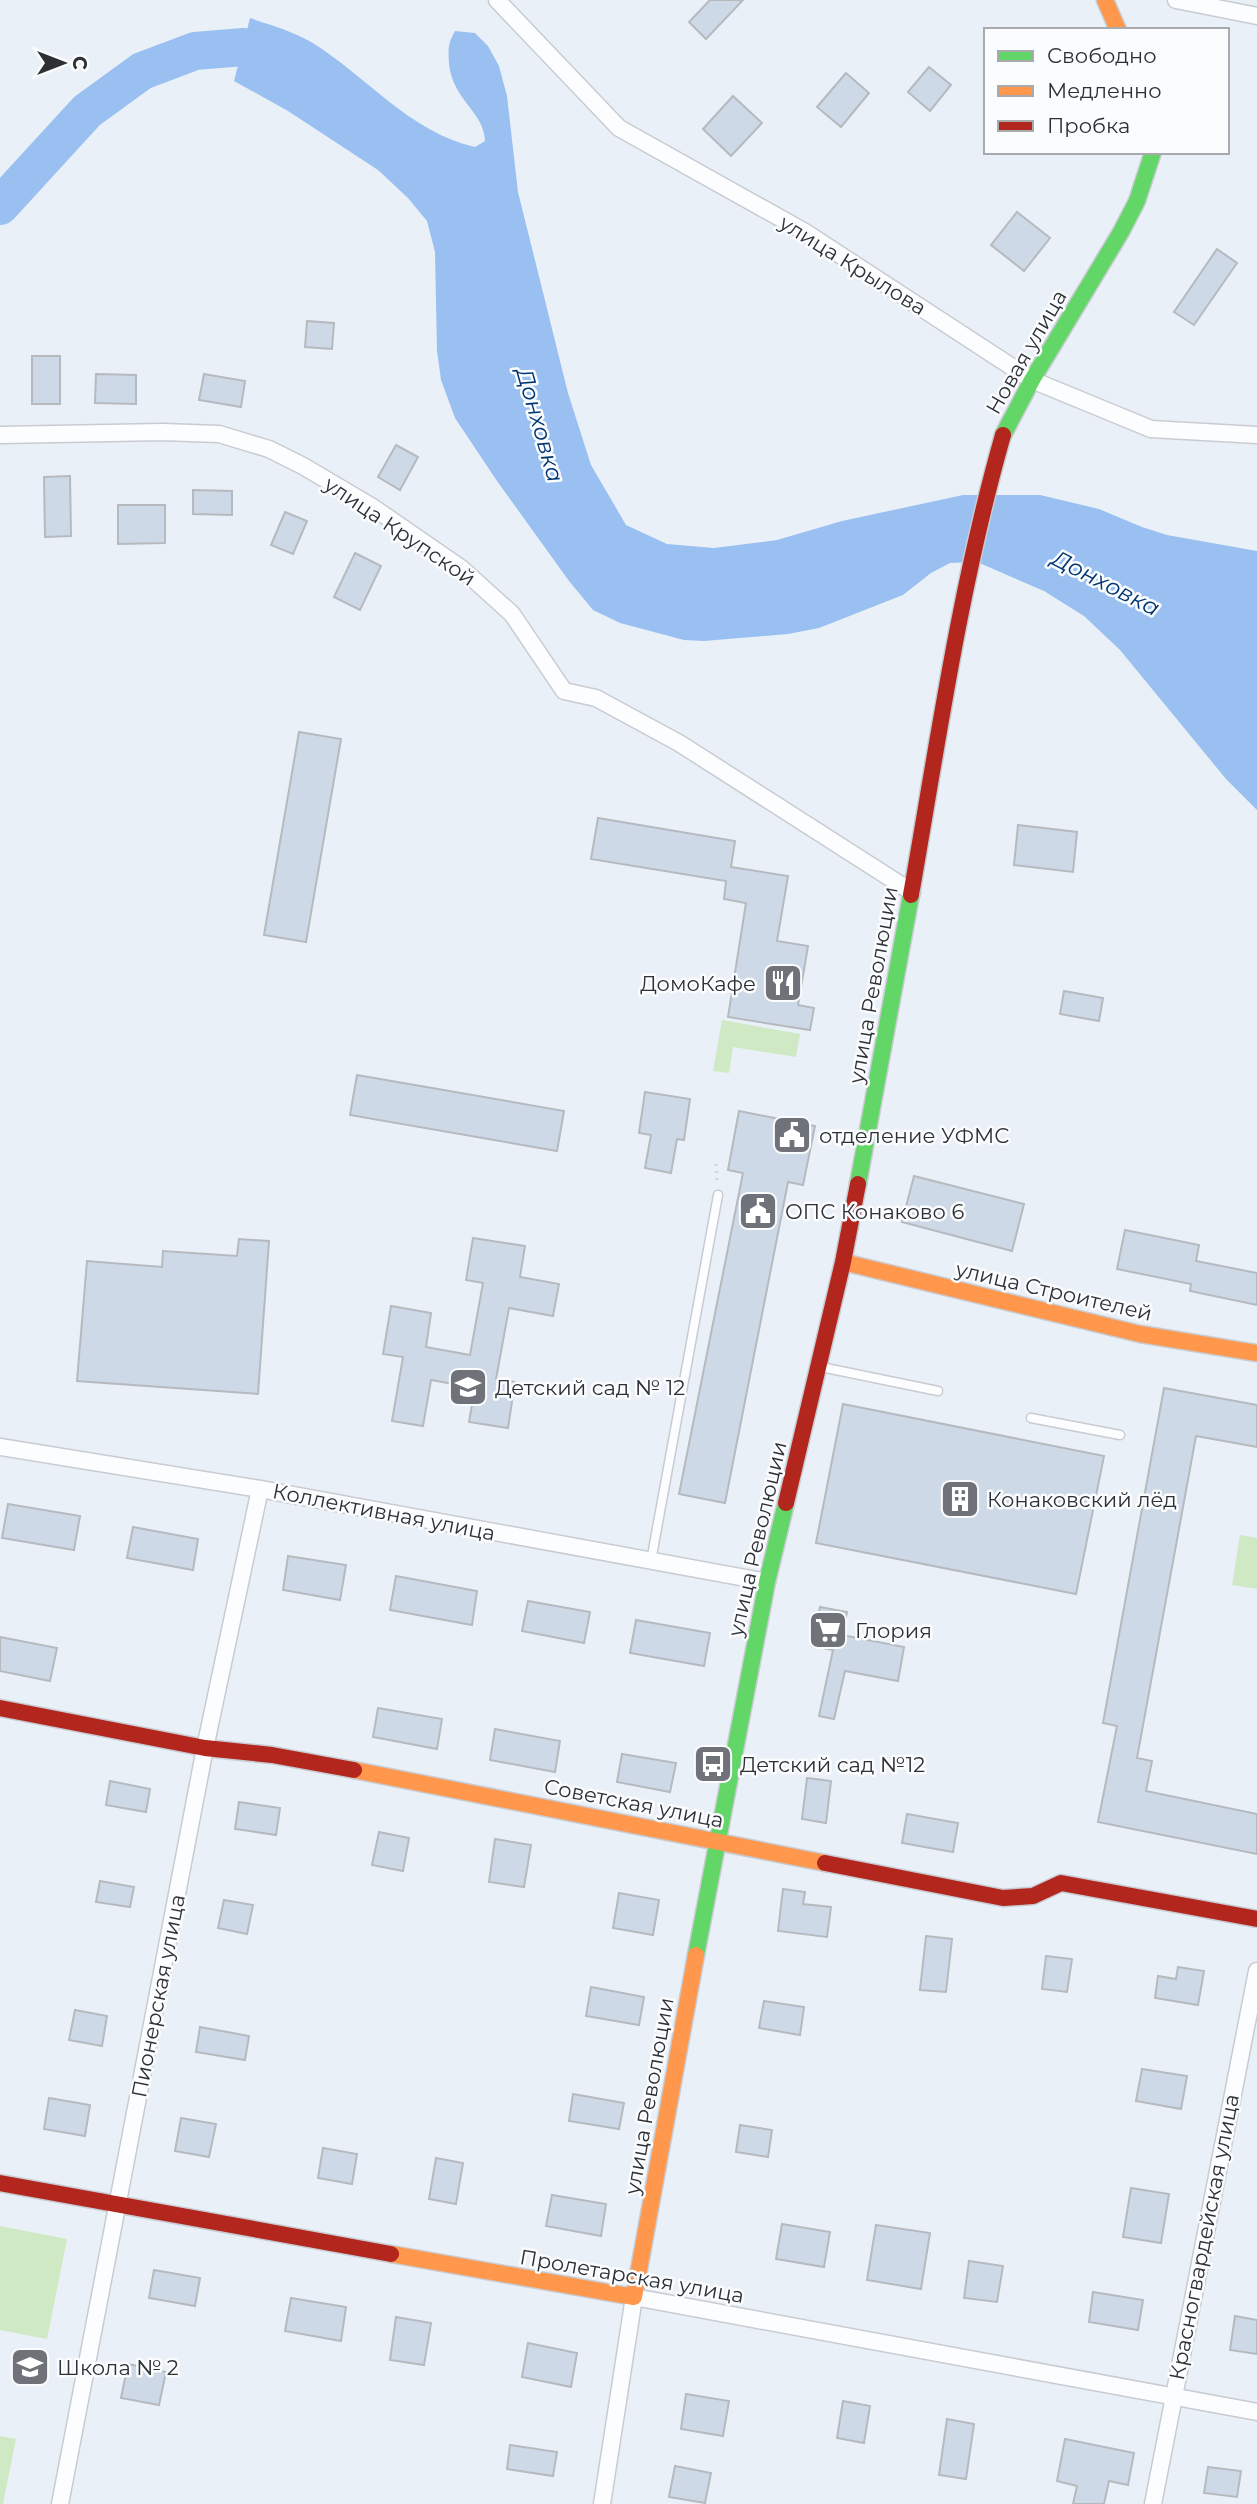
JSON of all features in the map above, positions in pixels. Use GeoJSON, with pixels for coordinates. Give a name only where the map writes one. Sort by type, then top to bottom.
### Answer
{"type":"FeatureCollection","features":[{"type":"Feature","properties":{"kind":"street","name":"улица Крылова"},"geometry":{"type":"LineString","coordinates":[[497,0],[619,128],[805,232],[1032,380],[1151,429],[1257,435]]}},
{"type":"Feature","properties":{"kind":"street"},"geometry":{"type":"LineString","coordinates":[[1105,0],[1117,28]]}},
{"type":"Feature","properties":{"kind":"street"},"geometry":{"type":"LineString","coordinates":[[1176,0],[1257,16]]}},
{"type":"Feature","properties":{"kind":"street","name":"Новая улица"},"geometry":{"type":"LineString","coordinates":[[967,585],[1005,430],[1121,232],[1137,201],[1152,154]]}},
{"type":"Feature","properties":{"kind":"street","name":"улица Крупской"},"geometry":{"type":"LineString","coordinates":[[0,435],[162,432],[219,434],[269,449],[303,466],[374,508],[461,568],[512,614],[564,691],[596,698],[679,743],[912,892]]}},
{"type":"Feature","properties":{"kind":"street","name":"улица Революции"},"geometry":{"type":"LineString","coordinates":[[602,2504],[635,2297],[716,1841],[767,1582],[843,1262],[967,585]]}},
{"type":"Feature","properties":{"kind":"street","name":"улица Строителей"},"geometry":{"type":"LineString","coordinates":[[843,1262],[1140,1334],[1257,1353]]}},
{"type":"Feature","properties":{"kind":"street","name":"Коллективная улица"},"geometry":{"type":"LineString","coordinates":[[0,1447],[260,1489],[767,1582]]}},
{"type":"Feature","properties":{"kind":"street","name":"Пионерская улица"},"geometry":{"type":"LineString","coordinates":[[60,2504],[205,1748],[260,1489]]}},
{"type":"Feature","properties":{"kind":"street","name":"Советская улица"},"geometry":{"type":"LineString","coordinates":[[0,1708],[205,1748],[272,1755],[1003,1898],[1035,1896],[1061,1883],[1257,1919]]}},
{"type":"Feature","properties":{"kind":"street","name":"Красногвардейская улица"},"geometry":{"type":"LineString","coordinates":[[1153,2504],[1257,1971]]}},
{"type":"Feature","properties":{"kind":"street","name":"Пролетарская улица"},"geometry":{"type":"LineString","coordinates":[[0,2183],[635,2297],[1257,2413]]}},
{"type":"Feature","properties":{"kind":"lane"},"geometry":{"type":"LineString","coordinates":[[651,1561],[718,1195]]}},
{"type":"Feature","properties":{"kind":"lane"},"geometry":{"type":"LineString","coordinates":[[818,1367],[937,1391]]}},
{"type":"Feature","properties":{"kind":"lane"},"geometry":{"type":"LineString","coordinates":[[1031,1418],[1120,1436]]}},
{"type":"Feature","properties":{"kind":"green space"},"geometry":{"type":"Polygon","coordinates":[[[722,1020],[800,1034],[796,1057],[733,1047],[729,1073],[713,1071],[722,1020]]]}},
{"type":"Feature","properties":{"kind":"green space"},"geometry":{"type":"Polygon","coordinates":[[[1240,1535],[1257,1538],[1257,1589],[1232,1585],[1240,1535]]]}},
{"type":"Feature","properties":{"kind":"green space"},"geometry":{"type":"Polygon","coordinates":[[[0,2226],[67,2239],[47,2339],[0,2330],[0,2226]]]}},
{"type":"Feature","properties":{"kind":"green space"},"geometry":{"type":"Polygon","coordinates":[[[0,2436],[16,2439],[3,2504],[0,2504],[0,2436]]]}},
{"type":"Feature","properties":{"kind":"water"},"geometry":{"type":"Polygon","coordinates":[[[250,18],[289,31],[311,42],[429,129],[451,140],[475,147],[485,141],[483,131],[451,76],[449,46],[455,31],[475,33],[488,46],[499,66],[507,96],[518,192],[568,393],[591,465],[626,525],[667,544],[714,548],[777,540],[842,521],[963,495],[1040,495],[1099,509],[1167,535],[1257,551],[1257,810],[1226,779],[1120,650],[1084,616],[1044,591],[977,562],[950,563],[931,573],[903,595],[819,628],[788,634],[704,641],[684,640],[620,623],[593,610],[497,481],[455,418],[441,380],[437,351],[435,252],[427,221],[408,198],[378,170],[288,111],[234,81],[250,18]]]}},
{"type":"Feature","properties":{"kind":"building"},"geometry":{"type":"Polygon","coordinates":[[[710,0],[743,0],[706,39],[689,22],[710,0]]]}},
{"type":"Feature","properties":{"kind":"building"},"geometry":{"type":"Polygon","coordinates":[[[929,67],[951,85],[930,111],[908,92],[929,67]]]}},
{"type":"Feature","properties":{"kind":"building"},"geometry":{"type":"Polygon","coordinates":[[[846,73],[869,93],[841,127],[817,107],[846,73]]]}},
{"type":"Feature","properties":{"kind":"building"},"geometry":{"type":"Polygon","coordinates":[[[733,96],[762,123],[731,156],[703,129],[733,96]]]}},
{"type":"Feature","properties":{"kind":"building"},"geometry":{"type":"Polygon","coordinates":[[[1017,212],[1050,238],[1024,271],[991,245],[1017,212]]]}},
{"type":"Feature","properties":{"kind":"building"},"geometry":{"type":"Polygon","coordinates":[[[1217,249],[1237,263],[1194,325],[1174,312],[1217,249]]]}},
{"type":"Feature","properties":{"kind":"building"},"geometry":{"type":"Polygon","coordinates":[[[307,321],[334,323],[332,349],[305,347],[307,321]]]}},
{"type":"Feature","properties":{"kind":"building"},"geometry":{"type":"Polygon","coordinates":[[[32,356],[60,356],[60,404],[32,404],[32,356]]]}},
{"type":"Feature","properties":{"kind":"building"},"geometry":{"type":"Polygon","coordinates":[[[96,374],[136,375],[136,404],[95,403],[96,374]]]}},
{"type":"Feature","properties":{"kind":"building"},"geometry":{"type":"Polygon","coordinates":[[[204,374],[245,381],[241,407],[199,400],[204,374]]]}},
{"type":"Feature","properties":{"kind":"building"},"geometry":{"type":"Polygon","coordinates":[[[396,445],[418,457],[400,490],[378,477],[396,445]]]}},
{"type":"Feature","properties":{"kind":"building"},"geometry":{"type":"Polygon","coordinates":[[[70,476],[71,536],[45,537],[44,477],[70,476]]]}},
{"type":"Feature","properties":{"kind":"building"},"geometry":{"type":"Polygon","coordinates":[[[193,490],[232,491],[232,515],[193,514],[193,490]]]}},
{"type":"Feature","properties":{"kind":"building"},"geometry":{"type":"Polygon","coordinates":[[[118,505],[165,505],[165,543],[118,544],[118,505]]]}},
{"type":"Feature","properties":{"kind":"building"},"geometry":{"type":"Polygon","coordinates":[[[285,512],[307,521],[293,554],[271,545],[285,512]]]}},
{"type":"Feature","properties":{"kind":"building"},"geometry":{"type":"Polygon","coordinates":[[[355,553],[381,566],[360,610],[334,597],[355,553]]]}},
{"type":"Feature","properties":{"kind":"building"},"geometry":{"type":"Polygon","coordinates":[[[299,732],[341,739],[306,942],[264,935],[299,732]]]}},
{"type":"Feature","properties":{"kind":"building"},"geometry":{"type":"Polygon","coordinates":[[[598,818],[735,841],[731,867],[788,876],[777,941],[808,946],[798,1005],[814,1008],[810,1030],[728,1017],[746,903],[724,899],[726,881],[591,859],[598,818]]]}},
{"type":"Feature","properties":{"kind":"building"},"geometry":{"type":"Polygon","coordinates":[[[1018,825],[1077,832],[1073,872],[1014,865],[1018,825]]]}},
{"type":"Feature","properties":{"kind":"building"},"geometry":{"type":"Polygon","coordinates":[[[1064,991],[1103,998],[1099,1021],[1060,1014],[1064,991]]]}},
{"type":"Feature","properties":{"kind":"building"},"geometry":{"type":"Polygon","coordinates":[[[357,1075],[564,1111],[557,1151],[350,1115],[357,1075]]]}},
{"type":"Feature","properties":{"kind":"building"},"geometry":{"type":"Polygon","coordinates":[[[645,1092],[690,1099],[684,1140],[677,1139],[671,1173],[645,1168],[651,1135],[639,1133],[645,1092]]]}},
{"type":"Feature","properties":{"kind":"building"},"geometry":{"type":"Polygon","coordinates":[[[739,1111],[815,1126],[803,1185],[788,1182],[725,1503],[679,1494],[743,1173],[728,1170],[739,1111]]]}},
{"type":"Feature","properties":{"kind":"building"},"geometry":{"type":"Polygon","coordinates":[[[914,1176],[1024,1204],[1012,1251],[902,1222],[914,1176]]]}},
{"type":"Feature","properties":{"kind":"building"},"geometry":{"type":"Polygon","coordinates":[[[1125,1230],[1199,1245],[1196,1261],[1257,1273],[1257,1305],[1190,1291],[1191,1284],[1117,1269],[1125,1230]]]}},
{"type":"Feature","properties":{"kind":"building"},"geometry":{"type":"Polygon","coordinates":[[[473,1238],[525,1246],[520,1277],[559,1284],[553,1316],[509,1308],[496,1379],[515,1382],[508,1428],[469,1422],[475,1388],[431,1380],[423,1426],[392,1421],[403,1357],[383,1354],[391,1306],[431,1313],[426,1347],[470,1355],[483,1283],[466,1280],[473,1238]]]}},
{"type":"Feature","properties":{"kind":"building"},"geometry":{"type":"Polygon","coordinates":[[[239,1239],[269,1241],[258,1394],[77,1381],[87,1261],[162,1267],[163,1251],[237,1256],[239,1239]]]}},
{"type":"Feature","properties":{"kind":"building"},"geometry":{"type":"Polygon","coordinates":[[[1164,1388],[1257,1405],[1257,1447],[1196,1436],[1137,1758],[1152,1761],[1146,1791],[1257,1814],[1257,1854],[1098,1822],[1117,1726],[1103,1723],[1164,1388]]]}},
{"type":"Feature","properties":{"kind":"building","name":"Конаковский лёд"},"geometry":{"type":"Polygon","coordinates":[[[843,1404],[1104,1456],[1076,1594],[816,1543],[843,1404]]]}},
{"type":"Feature","properties":{"kind":"building"},"geometry":{"type":"Polygon","coordinates":[[[8,1504],[80,1516],[74,1550],[2,1538],[8,1504]]]}},
{"type":"Feature","properties":{"kind":"building"},"geometry":{"type":"Polygon","coordinates":[[[133,1527],[198,1539],[193,1570],[127,1558],[133,1527]]]}},
{"type":"Feature","properties":{"kind":"building"},"geometry":{"type":"Polygon","coordinates":[[[288,1556],[346,1565],[340,1600],[283,1590],[288,1556]]]}},
{"type":"Feature","properties":{"kind":"building"},"geometry":{"type":"Polygon","coordinates":[[[396,1576],[477,1591],[472,1625],[390,1610],[396,1576]]]}},
{"type":"Feature","properties":{"kind":"building"},"geometry":{"type":"Polygon","coordinates":[[[528,1601],[590,1612],[584,1643],[522,1631],[528,1601]]]}},
{"type":"Feature","properties":{"kind":"building"},"geometry":{"type":"Polygon","coordinates":[[[820,1607],[847,1612],[842,1635],[904,1647],[898,1681],[845,1671],[834,1719],[819,1716],[833,1650],[812,1646],[820,1607]]]}},
{"type":"Feature","properties":{"kind":"building"},"geometry":{"type":"Polygon","coordinates":[[[636,1620],[710,1633],[704,1666],[630,1653],[636,1620]]]}},
{"type":"Feature","properties":{"kind":"building"},"geometry":{"type":"Polygon","coordinates":[[[0,1637],[57,1648],[50,1681],[0,1671],[0,1637]]]}},
{"type":"Feature","properties":{"kind":"building"},"geometry":{"type":"Polygon","coordinates":[[[378,1708],[442,1719],[437,1749],[373,1737],[378,1708]]]}},
{"type":"Feature","properties":{"kind":"building"},"geometry":{"type":"Polygon","coordinates":[[[495,1729],[560,1741],[555,1772],[490,1760],[495,1729]]]}},
{"type":"Feature","properties":{"kind":"building"},"geometry":{"type":"Polygon","coordinates":[[[622,1754],[676,1763],[670,1792],[617,1782],[622,1754]]]}},
{"type":"Feature","properties":{"kind":"building"},"geometry":{"type":"Polygon","coordinates":[[[807,1778],[831,1781],[826,1823],[802,1819],[807,1778]]]}},
{"type":"Feature","properties":{"kind":"building"},"geometry":{"type":"Polygon","coordinates":[[[110,1781],[150,1789],[146,1812],[106,1805],[110,1781]]]}},
{"type":"Feature","properties":{"kind":"building"},"geometry":{"type":"Polygon","coordinates":[[[239,1802],[280,1808],[276,1835],[235,1829],[239,1802]]]}},
{"type":"Feature","properties":{"kind":"building"},"geometry":{"type":"Polygon","coordinates":[[[907,1814],[958,1823],[953,1852],[902,1843],[907,1814]]]}},
{"type":"Feature","properties":{"kind":"building"},"geometry":{"type":"Polygon","coordinates":[[[379,1832],[409,1838],[403,1871],[372,1865],[379,1832]]]}},
{"type":"Feature","properties":{"kind":"building"},"geometry":{"type":"Polygon","coordinates":[[[495,1839],[531,1845],[524,1887],[489,1882],[495,1839]]]}},
{"type":"Feature","properties":{"kind":"building"},"geometry":{"type":"Polygon","coordinates":[[[100,1881],[134,1887],[130,1907],[96,1902],[100,1881]]]}},
{"type":"Feature","properties":{"kind":"building"},"geometry":{"type":"Polygon","coordinates":[[[783,1889],[805,1892],[803,1904],[831,1907],[827,1937],[778,1931],[783,1889]]]}},
{"type":"Feature","properties":{"kind":"building"},"geometry":{"type":"Polygon","coordinates":[[[619,1893],[659,1900],[653,1935],[613,1928],[619,1893]]]}},
{"type":"Feature","properties":{"kind":"building"},"geometry":{"type":"Polygon","coordinates":[[[224,1900],[253,1905],[247,1934],[218,1928],[224,1900]]]}},
{"type":"Feature","properties":{"kind":"building"},"geometry":{"type":"Polygon","coordinates":[[[926,1936],[952,1939],[946,1992],[920,1990],[926,1936]]]}},
{"type":"Feature","properties":{"kind":"building"},"geometry":{"type":"Polygon","coordinates":[[[1046,1956],[1072,1959],[1067,1992],[1042,1989],[1046,1956]]]}},
{"type":"Feature","properties":{"kind":"building"},"geometry":{"type":"Polygon","coordinates":[[[1178,1967],[1204,1971],[1198,2005],[1155,1998],[1158,1976],[1176,1979],[1178,1967]]]}},
{"type":"Feature","properties":{"kind":"building"},"geometry":{"type":"Polygon","coordinates":[[[591,1987],[644,1997],[639,2025],[586,2016],[591,1987]]]}},
{"type":"Feature","properties":{"kind":"building"},"geometry":{"type":"Polygon","coordinates":[[[764,2001],[804,2007],[800,2035],[759,2028],[764,2001]]]}},
{"type":"Feature","properties":{"kind":"building"},"geometry":{"type":"Polygon","coordinates":[[[75,2010],[107,2016],[102,2046],[69,2040],[75,2010]]]}},
{"type":"Feature","properties":{"kind":"building"},"geometry":{"type":"Polygon","coordinates":[[[200,2027],[249,2036],[245,2060],[196,2052],[200,2027]]]}},
{"type":"Feature","properties":{"kind":"building"},"geometry":{"type":"Polygon","coordinates":[[[1142,2069],[1187,2076],[1181,2109],[1136,2101],[1142,2069]]]}},
{"type":"Feature","properties":{"kind":"building"},"geometry":{"type":"Polygon","coordinates":[[[573,2094],[624,2103],[619,2129],[569,2121],[573,2094]]]}},
{"type":"Feature","properties":{"kind":"building"},"geometry":{"type":"Polygon","coordinates":[[[49,2098],[90,2105],[85,2136],[44,2129],[49,2098]]]}},
{"type":"Feature","properties":{"kind":"building"},"geometry":{"type":"Polygon","coordinates":[[[181,2118],[216,2124],[209,2157],[175,2151],[181,2118]]]}},
{"type":"Feature","properties":{"kind":"building"},"geometry":{"type":"Polygon","coordinates":[[[740,2125],[772,2130],[768,2157],[736,2152],[740,2125]]]}},
{"type":"Feature","properties":{"kind":"building"},"geometry":{"type":"Polygon","coordinates":[[[323,2148],[357,2154],[352,2184],[318,2178],[323,2148]]]}},
{"type":"Feature","properties":{"kind":"building"},"geometry":{"type":"Polygon","coordinates":[[[436,2158],[463,2163],[456,2204],[429,2199],[436,2158]]]}},
{"type":"Feature","properties":{"kind":"building"},"geometry":{"type":"Polygon","coordinates":[[[1131,2188],[1169,2194],[1161,2243],[1123,2237],[1131,2188]]]}},
{"type":"Feature","properties":{"kind":"building"},"geometry":{"type":"Polygon","coordinates":[[[552,2195],[606,2204],[601,2236],[546,2226],[552,2195]]]}},
{"type":"Feature","properties":{"kind":"building"},"geometry":{"type":"Polygon","coordinates":[[[782,2224],[830,2232],[824,2267],[776,2259],[782,2224]]]}},
{"type":"Feature","properties":{"kind":"building"},"geometry":{"type":"Polygon","coordinates":[[[876,2225],[930,2233],[921,2289],[867,2280],[876,2225]]]}},
{"type":"Feature","properties":{"kind":"building"},"geometry":{"type":"Polygon","coordinates":[[[969,2261],[1003,2266],[997,2302],[964,2298],[969,2261]]]}},
{"type":"Feature","properties":{"kind":"building"},"geometry":{"type":"Polygon","coordinates":[[[154,2270],[200,2278],[195,2306],[149,2298],[154,2270]]]}},
{"type":"Feature","properties":{"kind":"building"},"geometry":{"type":"Polygon","coordinates":[[[1093,2292],[1143,2300],[1138,2330],[1089,2322],[1093,2292]]]}},
{"type":"Feature","properties":{"kind":"building"},"geometry":{"type":"Polygon","coordinates":[[[291,2298],[346,2307],[341,2341],[285,2331],[291,2298]]]}},
{"type":"Feature","properties":{"kind":"building"},"geometry":{"type":"Polygon","coordinates":[[[1235,2316],[1257,2320],[1257,2354],[1230,2350],[1235,2316]]]}},
{"type":"Feature","properties":{"kind":"building"},"geometry":{"type":"Polygon","coordinates":[[[396,2317],[431,2323],[424,2365],[390,2360],[396,2317]]]}},
{"type":"Feature","properties":{"kind":"building"},"geometry":{"type":"Polygon","coordinates":[[[528,2343],[577,2353],[571,2387],[522,2377],[528,2343]]]}},
{"type":"Feature","properties":{"kind":"building"},"geometry":{"type":"Polygon","coordinates":[[[128,2364],[166,2372],[159,2405],[121,2398],[128,2364]]]}},
{"type":"Feature","properties":{"kind":"building"},"geometry":{"type":"Polygon","coordinates":[[[686,2394],[729,2401],[723,2436],[681,2429],[686,2394]]]}},
{"type":"Feature","properties":{"kind":"building"},"geometry":{"type":"Polygon","coordinates":[[[843,2401],[870,2406],[864,2443],[837,2438],[843,2401]]]}},
{"type":"Feature","properties":{"kind":"building"},"geometry":{"type":"Polygon","coordinates":[[[947,2419],[974,2424],[966,2479],[939,2475],[947,2419]]]}},
{"type":"Feature","properties":{"kind":"building"},"geometry":{"type":"Polygon","coordinates":[[[1065,2439],[1134,2453],[1128,2485],[1109,2481],[1104,2504],[1073,2504],[1077,2486],[1057,2481],[1065,2439]]]}},
{"type":"Feature","properties":{"kind":"building"},"geometry":{"type":"Polygon","coordinates":[[[510,2445],[557,2452],[553,2476],[507,2469],[510,2445]]]}},
{"type":"Feature","properties":{"kind":"building"},"geometry":{"type":"Polygon","coordinates":[[[675,2466],[711,2473],[705,2503],[669,2497],[675,2466]]]}},
{"type":"Feature","properties":{"kind":"building"},"geometry":{"type":"Polygon","coordinates":[[[1208,2467],[1241,2471],[1237,2497],[1204,2493],[1208,2467]]]}},
{"type":"Feature","properties":{"kind":"waterway","name":"Донховка"},"geometry":{"type":"LineString","coordinates":[[0,206],[87,111],[142,71],[195,51],[244,47],[291,71]]}},
{"type":"Feature","properties":{"kind":"traffic: fast"},"geometry":{"type":"LineString","coordinates":[[1003,435],[1032,380],[1121,232],[1137,201],[1152,154]]}},
{"type":"Feature","properties":{"kind":"traffic: fast"},"geometry":{"type":"LineString","coordinates":[[858,1184],[911,895]]}},
{"type":"Feature","properties":{"kind":"traffic: fast"},"geometry":{"type":"LineString","coordinates":[[696,1955],[767,1582],[786,1503]]}},
{"type":"Feature","properties":{"kind":"traffic: slow"},"geometry":{"type":"LineString","coordinates":[[1105,0],[1117,28]]}},
{"type":"Feature","properties":{"kind":"traffic: slow"},"geometry":{"type":"LineString","coordinates":[[843,1262],[1140,1334],[1257,1353]]}},
{"type":"Feature","properties":{"kind":"traffic: slow"},"geometry":{"type":"LineString","coordinates":[[354,1770],[825,1863]]}},
{"type":"Feature","properties":{"kind":"traffic: slow"},"geometry":{"type":"LineString","coordinates":[[391,2254],[634,2297],[696,1955]]}},
{"type":"Feature","properties":{"kind":"traffic: jam"},"geometry":{"type":"LineString","coordinates":[[911,895],[962,606],[1003,435]]}},
{"type":"Feature","properties":{"kind":"traffic: jam"},"geometry":{"type":"LineString","coordinates":[[786,1503],[843,1262],[858,1184]]}},
{"type":"Feature","properties":{"kind":"traffic: jam"},"geometry":{"type":"LineString","coordinates":[[0,1708],[205,1748],[272,1755],[354,1770]]}},
{"type":"Feature","properties":{"kind":"traffic: jam"},"geometry":{"type":"LineString","coordinates":[[825,1863],[1003,1898],[1033,1896],[1061,1883],[1257,1919]]}},
{"type":"Feature","properties":{"kind":"traffic: jam"},"geometry":{"type":"LineString","coordinates":[[0,2183],[391,2254]]}},
{"type":"Feature","properties":{"kind":"place","name":"ДомоКафе"},"geometry":{"type":"Point","coordinates":[783,983]}},
{"type":"Feature","properties":{"kind":"place","name":"отделение УФМС"},"geometry":{"type":"Point","coordinates":[792,1135]}},
{"type":"Feature","properties":{"kind":"place","name":"ОПС Конаково 6"},"geometry":{"type":"Point","coordinates":[758,1211]}},
{"type":"Feature","properties":{"kind":"place","name":"Детский сад № 12"},"geometry":{"type":"Point","coordinates":[468,1387]}},
{"type":"Feature","properties":{"kind":"place","name":"Конаковский лёд"},"geometry":{"type":"Point","coordinates":[960,1499]}},
{"type":"Feature","properties":{"kind":"place","name":"Глория"},"geometry":{"type":"Point","coordinates":[828,1630]}},
{"type":"Feature","properties":{"kind":"place","name":"Детский сад №12"},"geometry":{"type":"Point","coordinates":[713,1764]}},
{"type":"Feature","properties":{"kind":"place","name":"Школа № 2"},"geometry":{"type":"Point","coordinates":[30,2367]}}]}
